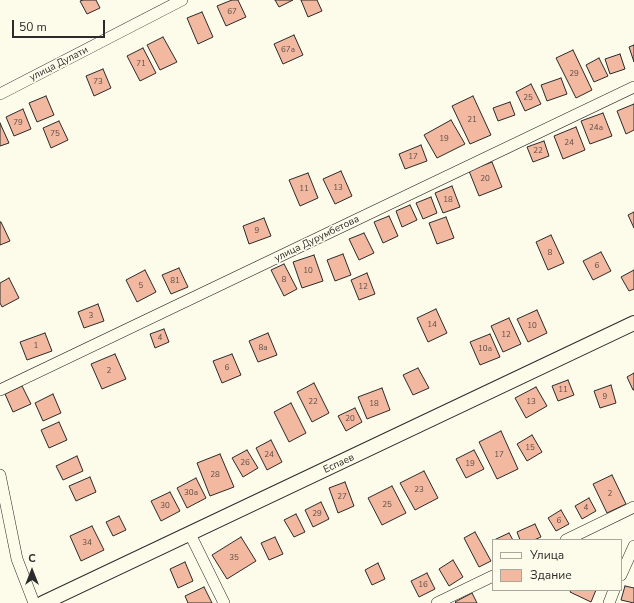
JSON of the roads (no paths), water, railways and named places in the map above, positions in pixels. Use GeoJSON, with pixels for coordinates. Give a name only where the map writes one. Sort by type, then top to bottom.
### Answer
{"type":"FeatureCollection","features":[{"type":"Feature","properties":{"kind":"street","name":"улица Дулати"},"geometry":{"type":"LineString","coordinates":[[0,94],[182,0]]}},
{"type":"Feature","properties":{"kind":"street","name":"улица Дурумбетова"},"geometry":{"type":"LineString","coordinates":[[0,390],[634,87]]}},
{"type":"Feature","properties":{"kind":"street","name":"Еспаев"},"geometry":{"type":"LineString","coordinates":[[43,603],[634,323]]}},
{"type":"Feature","properties":{"kind":"street"},"geometry":{"type":"LineString","coordinates":[[0,475],[17,559],[34,603]]}},
{"type":"Feature","properties":{"kind":"street"},"geometry":{"type":"LineString","coordinates":[[568,539],[634,507]]}},
{"type":"Feature","properties":{"kind":"street"},"geometry":{"type":"LineString","coordinates":[[190,534],[224,603]]}},
{"type":"Feature","properties":{"kind":"street"},"geometry":{"type":"LineString","coordinates":[[622,573],[634,546]]}},
{"type":"Feature","properties":{"kind":"street"},"geometry":{"type":"LineString","coordinates":[[437,603],[492,576]]}},
{"type":"Feature","properties":{"kind":"street"},"geometry":{"type":"LineString","coordinates":[[609,603],[614,591]]}}]}
